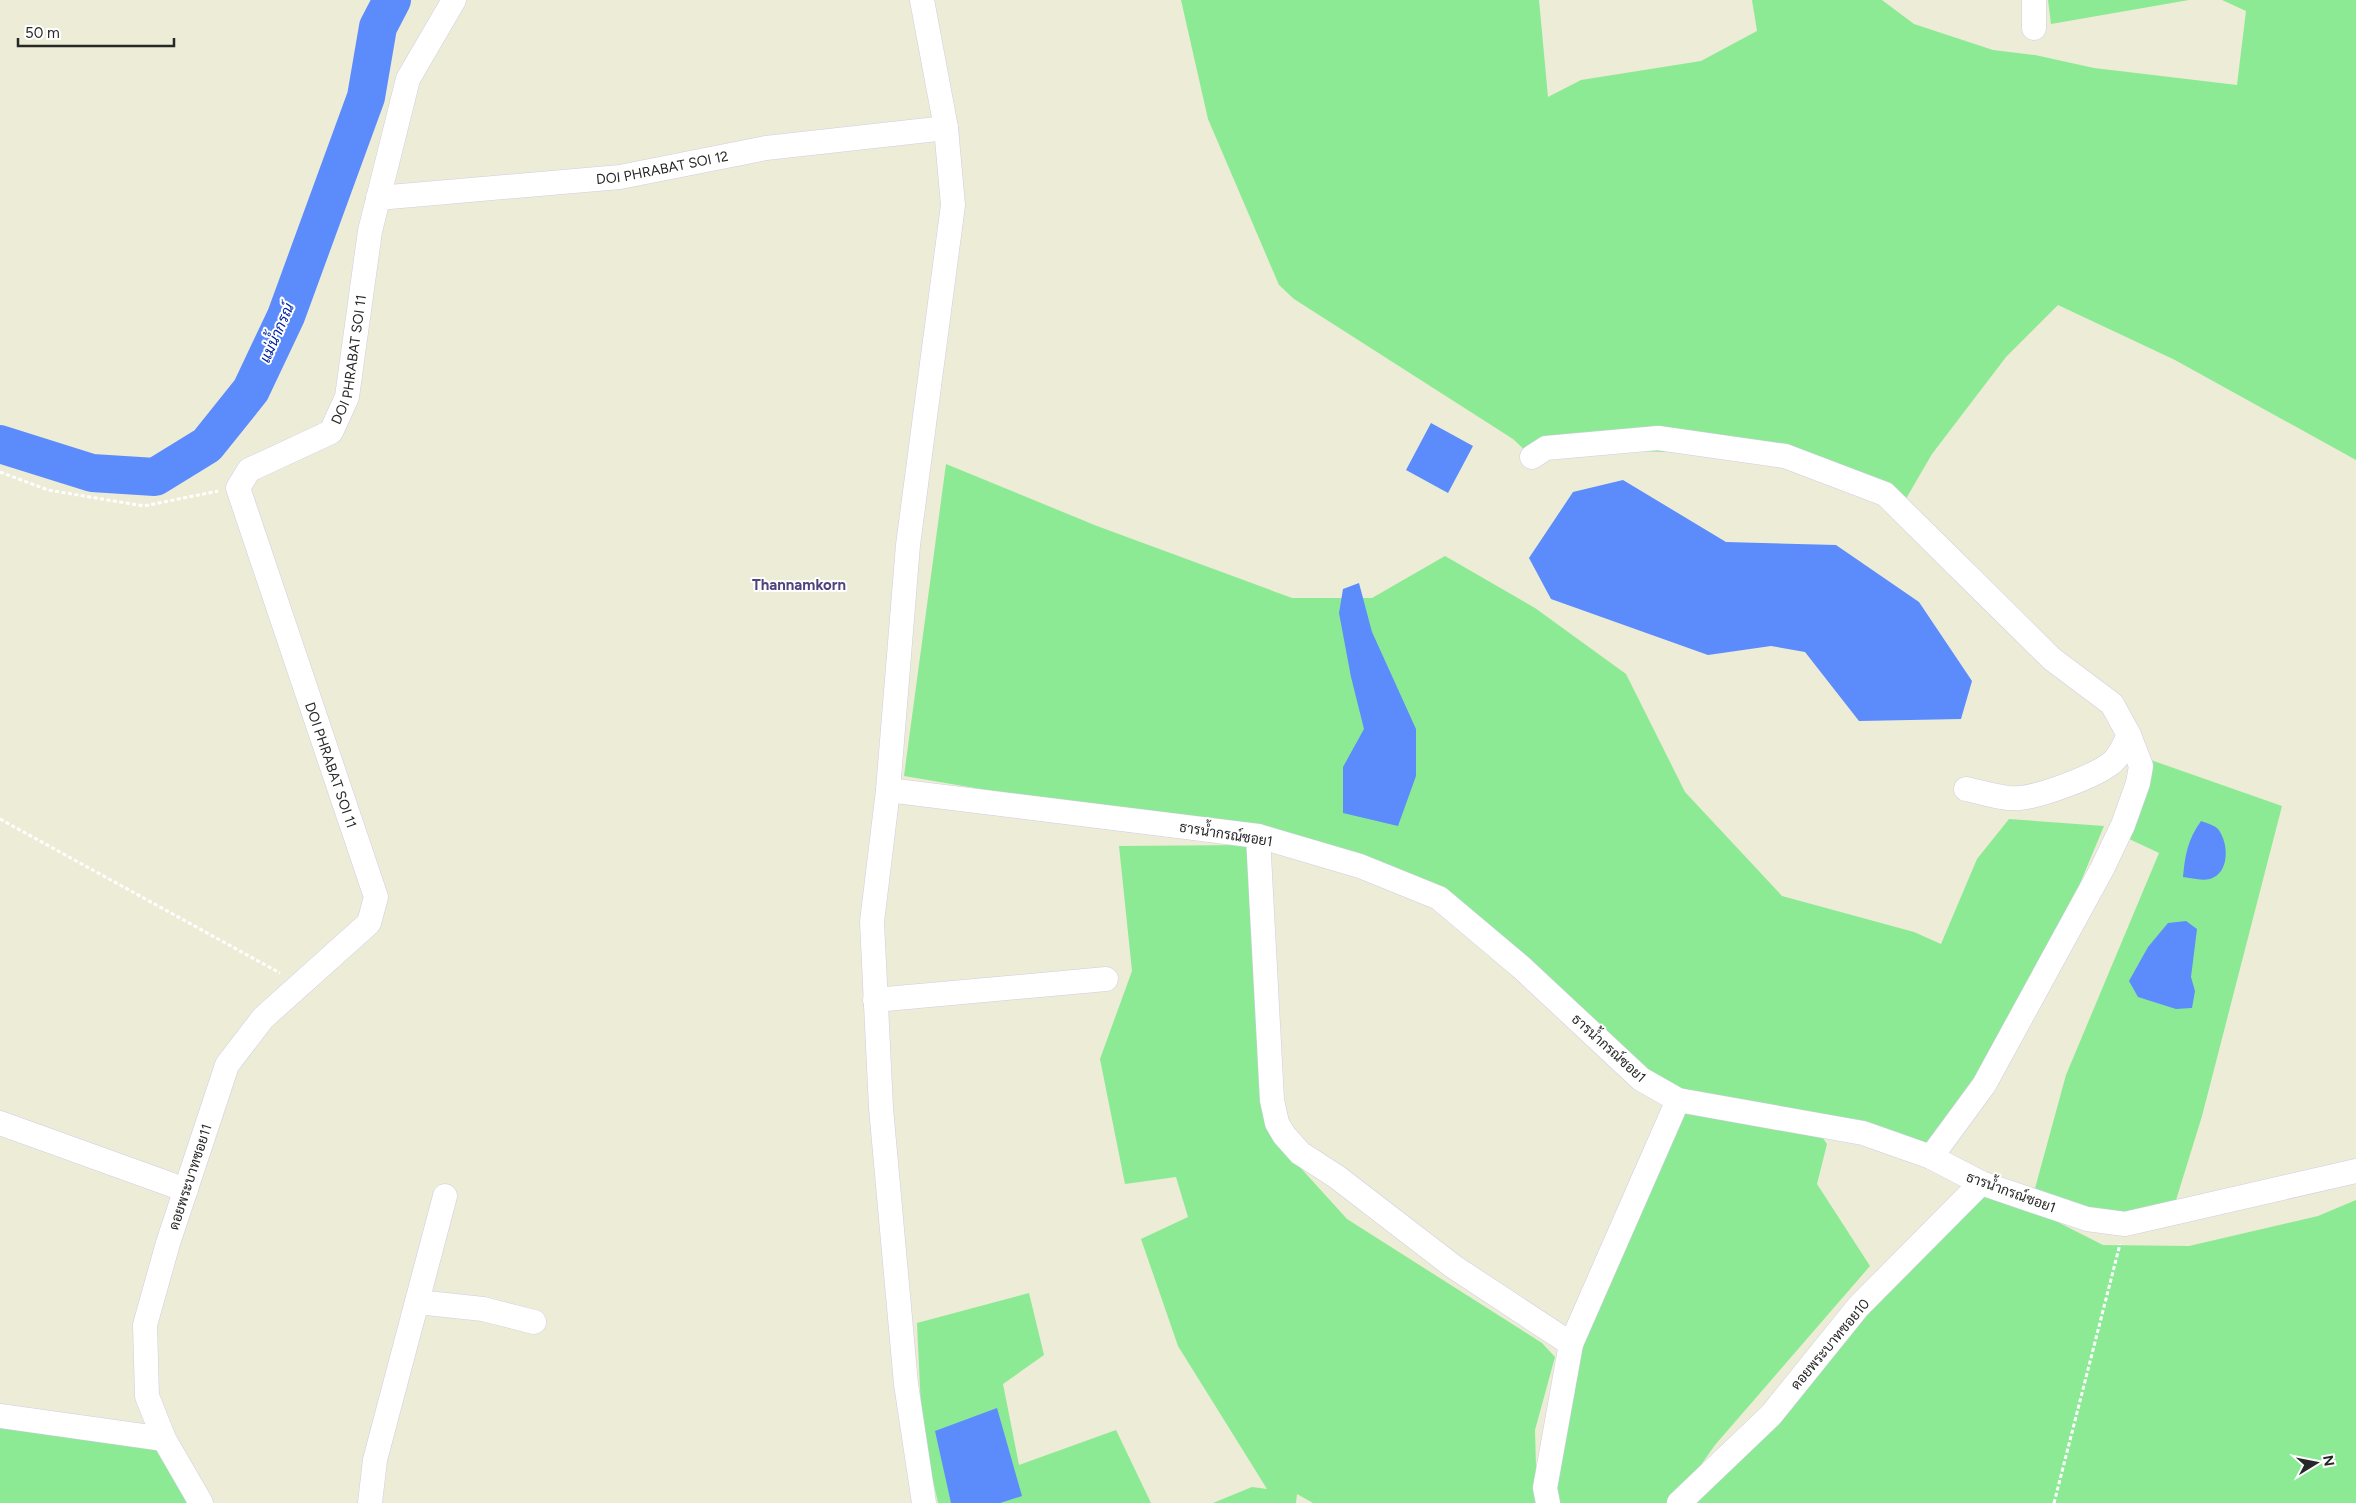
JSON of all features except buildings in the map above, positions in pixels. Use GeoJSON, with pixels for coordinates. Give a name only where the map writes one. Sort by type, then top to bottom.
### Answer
{"type":"FeatureCollection","features":[{"type":"Feature","properties":{"kind":"street","name":"DOI PHRABAT SOI 11"},"geometry":{"type":"LineString","coordinates":[[376,897],[238,488],[249,470],[331,432],[347,397],[370,231],[408,79],[454,0]]}},
{"type":"Feature","properties":{"kind":"street"},"geometry":{"type":"LineString","coordinates":[[922,0],[946,128],[952,171],[953,206],[908,545],[888,790],[872,922],[881,1108],[906,1384],[924,1503]]}},
{"type":"Feature","properties":{"kind":"street"},"geometry":{"type":"LineString","coordinates":[[2034,0],[2034,28]]}},
{"type":"Feature","properties":{"kind":"street","name":"DOI PHRABAT SOI 12"},"geometry":{"type":"LineString","coordinates":[[378,198],[620,177],[766,148],[946,128]]}},
{"type":"Feature","properties":{"kind":"street"},"geometry":{"type":"LineString","coordinates":[[1532,457],[1546,448],[1658,438],[1785,456],[1885,494],[2052,659],[2112,704],[2129,736],[2141,766],[2138,783],[2123,825],[2102,869],[1984,1085],[1931,1158]]}},
{"type":"Feature","properties":{"kind":"street"},"geometry":{"type":"LineString","coordinates":[[1966,789],[2018,798],[2038,794],[2110,765],[2129,736]]}},
{"type":"Feature","properties":{"kind":"street","name":"ธารน้ำกรณ์ซอย1"},"geometry":{"type":"LineString","coordinates":[[888,790],[1258,836],[1360,866],[1439,898],[1521,967],[1641,1079],[1678,1100],[1863,1133],[1931,1158],[1981,1183],[2087,1219],[2125,1224],[2356,1171]]}},
{"type":"Feature","properties":{"kind":"street"},"geometry":{"type":"LineString","coordinates":[[1258,836],[1272,1100],[1277,1123],[1284,1135],[1300,1153],[1337,1177],[1454,1267],[1571,1344]]}},
{"type":"Feature","properties":{"kind":"street","name":"ดอยพระบาทซอย11"},"geometry":{"type":"LineString","coordinates":[[201,1503],[164,1439],[147,1396],[145,1325],[168,1243],[227,1065],[262,1018],[369,923],[376,897]]}},
{"type":"Feature","properties":{"kind":"street"},"geometry":{"type":"LineString","coordinates":[[875,1000],[1106,980]]}},
{"type":"Feature","properties":{"kind":"street"},"geometry":{"type":"LineString","coordinates":[[1548,1503],[1545,1488],[1571,1344],[1678,1100]]}},
{"type":"Feature","properties":{"kind":"street"},"geometry":{"type":"LineString","coordinates":[[0,1123],[186,1190]]}},
{"type":"Feature","properties":{"kind":"street","name":"ดอยพระบาทซอย10"},"geometry":{"type":"LineString","coordinates":[[1679,1503],[1771,1415],[1858,1308],[1981,1183]]}},
{"type":"Feature","properties":{"kind":"street"},"geometry":{"type":"LineString","coordinates":[[370,1503],[375,1460],[445,1196]]}},
{"type":"Feature","properties":{"kind":"street"},"geometry":{"type":"LineString","coordinates":[[417,1302],[483,1309],[534,1322]]}},
{"type":"Feature","properties":{"kind":"street"},"geometry":{"type":"LineString","coordinates":[[0,1416],[164,1439]]}},
{"type":"Feature","properties":{"kind":"path"},"geometry":{"type":"LineString","coordinates":[[0,472],[48,490],[144,506],[238,488]]}},
{"type":"Feature","properties":{"kind":"path"},"geometry":{"type":"LineString","coordinates":[[0,819],[301,984]]}},
{"type":"Feature","properties":{"kind":"path"},"geometry":{"type":"LineString","coordinates":[[2054,1503],[2125,1224]]}},
{"type":"Feature","properties":{"kind":"green space"},"geometry":{"type":"Polygon","coordinates":[[[1181,0],[1539,0],[1548,97],[1581,80],[1701,61],[1757,31],[1752,0],[1882,0],[1914,24],[1993,50],[2035,55],[2094,68],[2237,85],[2246,11],[2222,0],[2356,0],[2356,460],[2175,360],[2058,305],[2006,357],[1932,454],[1900,509],[1785,456],[1546,448],[1532,457],[1513,439],[1294,299],[1279,285],[1208,119],[1181,0]]]}},
{"type":"Feature","properties":{"kind":"green space"},"geometry":{"type":"Polygon","coordinates":[[[2048,0],[2189,0],[2051,24],[2048,0]]]}},
{"type":"Feature","properties":{"kind":"green space"},"geometry":{"type":"Polygon","coordinates":[[[946,464],[1097,526],[1292,598],[1372,598],[1445,556],[1535,608],[1626,674],[1685,792],[1782,896],[1914,932],[1941,944],[1977,859],[2009,819],[2104,826],[2041,977],[1931,1157],[1813,1124],[1827,1144],[1817,1184],[1870,1266],[1715,1445],[1674,1503],[1548,1503],[1571,1344],[1678,1100],[1439,898],[1258,836],[904,776],[946,464]]]}},
{"type":"Feature","properties":{"kind":"green space"},"geometry":{"type":"Polygon","coordinates":[[[2148,759],[2282,806],[2202,1116],[2172,1213],[2125,1224],[2034,1192],[2066,1075],[2159,853],[2125,837],[2148,759]]]}},
{"type":"Feature","properties":{"kind":"green space"},"geometry":{"type":"Polygon","coordinates":[[[1248,845],[1288,1154],[1347,1219],[1542,1343],[1555,1357],[1535,1430],[1537,1503],[1313,1503],[1297,1494],[1296,1503],[1213,1503],[1252,1487],[1267,1489],[1178,1346],[1141,1239],[1188,1217],[1176,1177],[1125,1184],[1100,1059],[1132,971],[1119,846],[1248,845]]]}},
{"type":"Feature","properties":{"kind":"green space"},"geometry":{"type":"Polygon","coordinates":[[[1981,1183],[2103,1245],[2189,1246],[2318,1216],[2356,1200],[2356,1503],[1679,1503],[1981,1183]]]}},
{"type":"Feature","properties":{"kind":"green space"},"geometry":{"type":"Polygon","coordinates":[[[1029,1293],[1044,1355],[1003,1384],[1019,1465],[1116,1430],[1151,1503],[938,1503],[922,1431],[917,1323],[1029,1293]]]}},
{"type":"Feature","properties":{"kind":"green space"},"geometry":{"type":"Polygon","coordinates":[[[0,1416],[164,1439],[201,1503],[0,1503],[0,1416]]]}},
{"type":"Feature","properties":{"kind":"water"},"geometry":{"type":"Polygon","coordinates":[[[1431,423],[1473,446],[1448,493],[1406,470],[1431,423]]]}},
{"type":"Feature","properties":{"kind":"water"},"geometry":{"type":"Polygon","coordinates":[[[1623,480],[1726,542],[1836,545],[1919,602],[1972,681],[1961,719],[1859,721],[1805,652],[1771,646],[1708,655],[1551,599],[1529,558],[1573,492],[1623,480]]]}},
{"type":"Feature","properties":{"kind":"water"},"geometry":{"type":"Polygon","coordinates":[[[1359,583],[1372,632],[1416,729],[1416,776],[1398,826],[1343,813],[1343,767],[1364,729],[1351,677],[1339,613],[1343,589],[1359,583]]]}},
{"type":"Feature","properties":{"kind":"water"},"geometry":{"type":"Polygon","coordinates":[[[2201,821],[2218,829],[2226,849],[2226,857],[2217,876],[2200,880],[2183,877],[2188,848],[2193,834],[2201,821]]]}},
{"type":"Feature","properties":{"kind":"water"},"geometry":{"type":"Polygon","coordinates":[[[2186,921],[2197,929],[2191,977],[2195,991],[2192,1008],[2176,1009],[2138,997],[2129,981],[2148,947],[2168,923],[2186,921]]]}},
{"type":"Feature","properties":{"kind":"water"},"geometry":{"type":"Polygon","coordinates":[[[997,1408],[1022,1496],[1000,1503],[951,1503],[935,1431],[997,1408]]]}},
{"type":"Feature","properties":{"kind":"waterway","name":"แม่น้ำกรณ์"},"geometry":{"type":"LineString","coordinates":[[0,444],[92,473],[155,477],[207,445],[251,390],[286,316],[366,97],[378,27],[392,0]]}},
{"type":"Feature","properties":{"kind":"district","name":"Thannamkorn"},"geometry":{"type":"Point","coordinates":[799,585]}}]}
